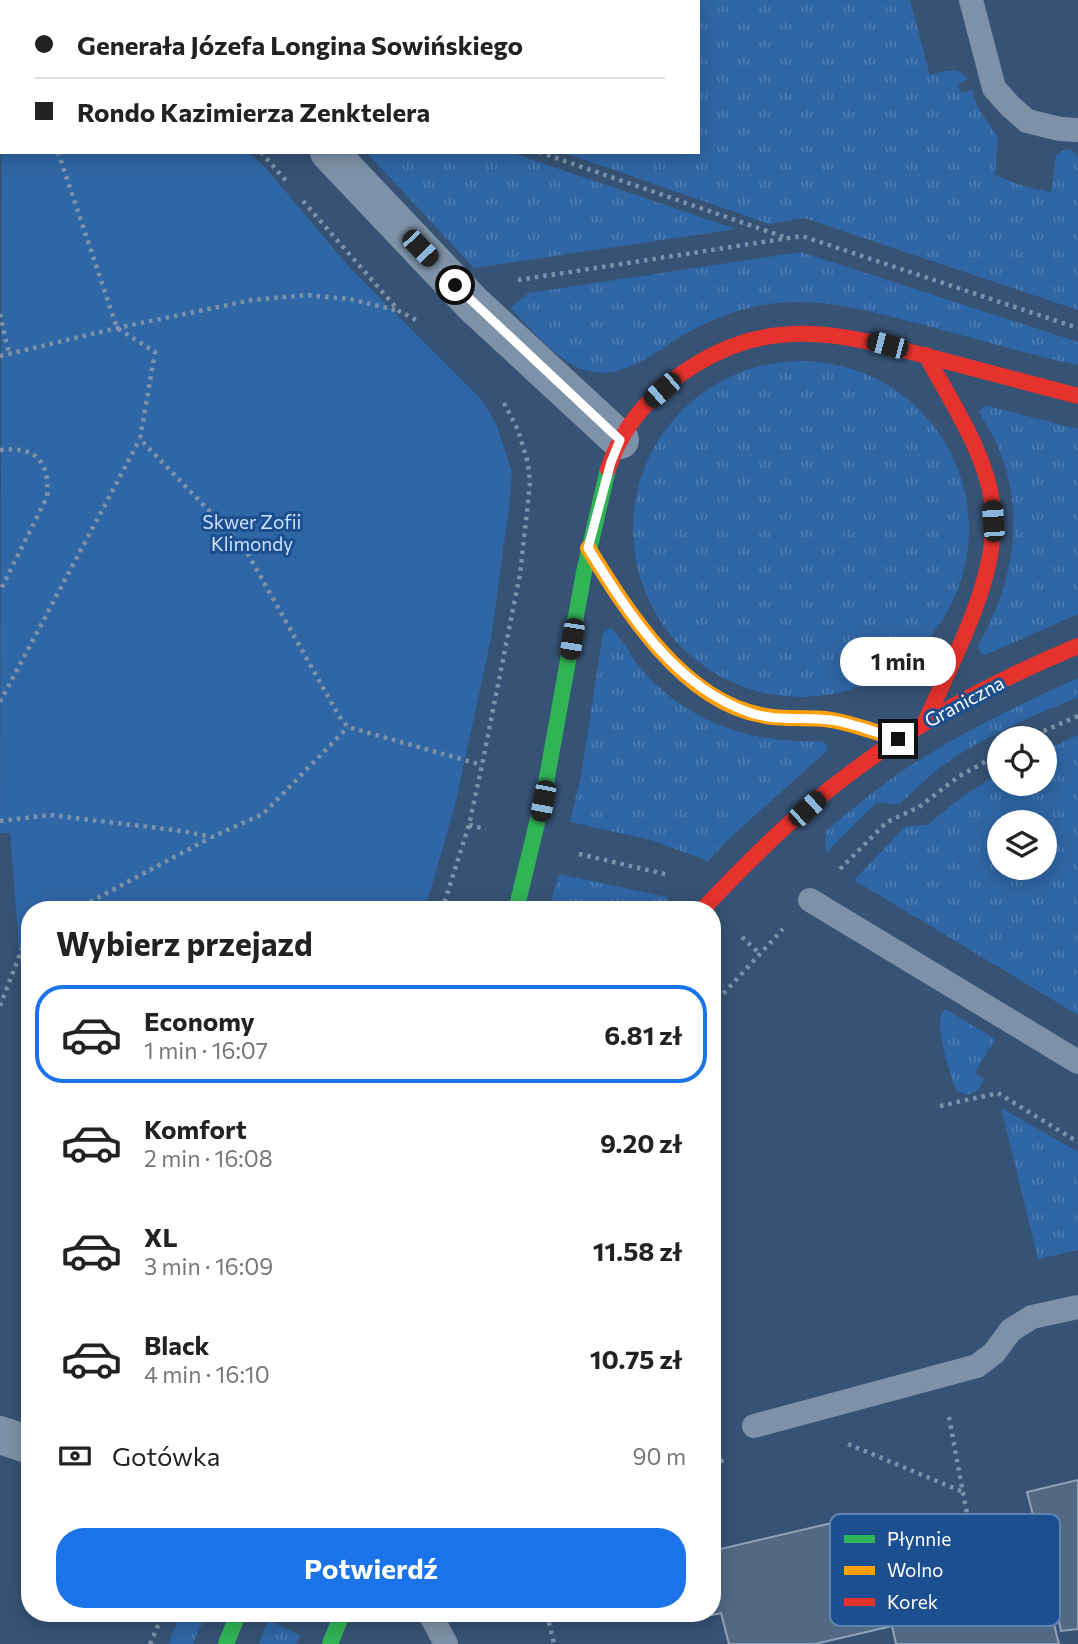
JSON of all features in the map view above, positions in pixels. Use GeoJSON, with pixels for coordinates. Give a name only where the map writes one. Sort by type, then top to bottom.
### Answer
{"type":"FeatureCollection","features":[{"type":"Feature","properties":{"kind":"street"},"geometry":{"type":"LineString","coordinates":[[331,154],[473,304],[620,440]]}},
{"type":"Feature","properties":{"kind":"street"},"geometry":{"type":"LineString","coordinates":[[519,901],[535,842],[552,759],[588,548],[611,462],[620,440],[643,408],[674,378],[715,353],[753,341],[791,332],[837,334],[1078,396]]}},
{"type":"Feature","properties":{"kind":"street"},"geometry":{"type":"LineString","coordinates":[[926,355],[979,457],[992,502],[993,521],[982,582],[961,640],[926,720]]}},
{"type":"Feature","properties":{"kind":"street"},"geometry":{"type":"LineString","coordinates":[[588,548],[630,615],[676,668],[714,698],[753,714],[837,721],[898,739]]}},
{"type":"Feature","properties":{"kind":"street","name":"Graniczna"},"geometry":{"type":"LineString","coordinates":[[711,901],[757,854],[823,794],[898,739],[926,720],[1078,646]]}},
{"type":"Feature","properties":{"kind":"street"},"geometry":{"type":"LineString","coordinates":[[0,1435],[21,1441]]}},
{"type":"Feature","properties":{"kind":"street"},"geometry":{"type":"LineString","coordinates":[[226,1644],[235,1622]]}},
{"type":"Feature","properties":{"kind":"street"},"geometry":{"type":"LineString","coordinates":[[330,1644],[339,1622]]}},
{"type":"Feature","properties":{"kind":"lane"},"geometry":{"type":"LineString","coordinates":[[971,0],[994,88],[1027,121],[1078,130]]}},
{"type":"Feature","properties":{"kind":"lane"},"geometry":{"type":"LineString","coordinates":[[810,901],[1078,1062]]}},
{"type":"Feature","properties":{"kind":"lane"},"geometry":{"type":"LineString","coordinates":[[754,1426],[977,1366],[994,1353],[1011,1330],[1032,1317],[1078,1307]]}},
{"type":"Feature","properties":{"kind":"lane"},"geometry":{"type":"LineString","coordinates":[[434,1622],[446,1644]]}},
{"type":"Feature","properties":{"kind":"path"},"geometry":{"type":"LineString","coordinates":[[0,702],[140,439],[155,352],[117,328],[59,154]]}},
{"type":"Feature","properties":{"kind":"path"},"geometry":{"type":"LineString","coordinates":[[263,154],[399,311]]}},
{"type":"Feature","properties":{"kind":"path"},"geometry":{"type":"LineString","coordinates":[[545,154],[788,238]]}},
{"type":"Feature","properties":{"kind":"path"},"geometry":{"type":"LineString","coordinates":[[0,356],[252,300],[307,295],[350,299],[399,311],[421,323]]}},
{"type":"Feature","properties":{"kind":"path"},"geometry":{"type":"LineString","coordinates":[[0,314],[9,354]]}},
{"type":"Feature","properties":{"kind":"path"},"geometry":{"type":"LineString","coordinates":[[140,439],[244,547],[339,716],[348,727],[482,765]]}},
{"type":"Feature","properties":{"kind":"path"},"geometry":{"type":"LineString","coordinates":[[0,450],[22,449],[31,453],[43,466],[48,480],[47,497],[0,591]]}},
{"type":"Feature","properties":{"kind":"path"},"geometry":{"type":"LineString","coordinates":[[1055,726],[1078,716]]}},
{"type":"Feature","properties":{"kind":"path"},"geometry":{"type":"LineString","coordinates":[[92,901],[212,837],[262,814],[348,727]]}},
{"type":"Feature","properties":{"kind":"path"},"geometry":{"type":"LineString","coordinates":[[721,996],[883,826],[919,807],[958,777],[987,761]]}},
{"type":"Feature","properties":{"kind":"path"},"geometry":{"type":"LineString","coordinates":[[0,821],[50,815],[212,837]]}},
{"type":"Feature","properties":{"kind":"path"},"geometry":{"type":"LineString","coordinates":[[469,825],[674,876],[687,883],[700,901]]}},
{"type":"Feature","properties":{"kind":"path"},"geometry":{"type":"LineString","coordinates":[[721,921],[759,953]]}},
{"type":"Feature","properties":{"kind":"path"},"geometry":{"type":"LineString","coordinates":[[0,1006],[21,952]]}},
{"type":"Feature","properties":{"kind":"path"},"geometry":{"type":"LineString","coordinates":[[940,1106],[998,1093],[1078,1142]]}},
{"type":"Feature","properties":{"kind":"path"},"geometry":{"type":"LineString","coordinates":[[949,1417],[967,1514]]}},
{"type":"Feature","properties":{"kind":"path"},"geometry":{"type":"LineString","coordinates":[[847,1444],[963,1492]]}},
{"type":"Feature","properties":{"kind":"path"},"geometry":{"type":"LineString","coordinates":[[150,1644],[160,1622]]}},
{"type":"Feature","properties":{"kind":"path"},"geometry":{"type":"LineString","coordinates":[[549,1622],[554,1644]]}},
{"type":"Feature","properties":{"kind":"green space"},"geometry":{"type":"Polygon","coordinates":[[[700,0],[910,0],[930,75],[955,71],[964,75],[968,79],[958,84],[961,93],[972,90],[978,108],[998,137],[995,175],[1023,186],[1051,192],[1056,155],[1066,149],[1073,151],[1078,157],[1078,310],[804,218],[769,224],[568,154],[700,154],[700,0]]]}},
{"type":"Feature","properties":{"kind":"green space","name":"Skwer Zofii Klimondy"},"geometry":{"type":"Polygon","coordinates":[[[2,154],[249,154],[264,166],[351,269],[483,401],[497,426],[512,473],[491,639],[455,805],[428,901],[21,901],[21,973],[10,833],[0,833],[2,154]]]}},
{"type":"Feature","properties":{"kind":"green space"},"geometry":{"type":"Polygon","coordinates":[[[368,154],[515,154],[736,229],[474,268],[368,154]]]}},
{"type":"Feature","properties":{"kind":"green space"},"geometry":{"type":"Polygon","coordinates":[[[801,252],[1078,342],[1078,365],[864,310],[824,303],[783,302],[752,307],[712,321],[629,367],[605,373],[592,372],[559,356],[510,308],[529,293],[801,252]]]}},
{"type":"Feature","properties":{"kind":"green space"},"geometry":{"type":"Polygon","coordinates":[[[801,361],[834,364],[865,374],[894,389],[920,410],[941,436],[956,465],[966,496],[969,529],[966,562],[956,593],[941,622],[920,648],[894,669],[865,684],[834,694],[801,697],[768,694],[737,684],[708,669],[682,648],[661,622],[646,593],[636,562],[633,529],[636,496],[646,465],[661,436],[682,410],[708,389],[737,374],[768,364],[801,361]]]}},
{"type":"Feature","properties":{"kind":"green space"},"geometry":{"type":"Polygon","coordinates":[[[984,406],[1078,429],[1078,614],[985,655],[978,646],[999,601],[1006,577],[1011,553],[1013,504],[1009,479],[997,444],[979,412],[984,406]]]}},
{"type":"Feature","properties":{"kind":"green space"},"geometry":{"type":"Polygon","coordinates":[[[610,628],[618,635],[642,670],[660,688],[701,717],[747,734],[771,739],[822,741],[826,745],[828,750],[733,835],[708,861],[651,840],[570,822],[581,776],[603,633],[610,628]]]}},
{"type":"Feature","properties":{"kind":"green space"},"geometry":{"type":"Polygon","coordinates":[[[1078,678],[1078,697],[1011,726],[987,726],[987,738],[932,774],[900,804],[876,803],[826,853],[825,832],[899,773],[930,753],[1014,708],[1078,678]]]}},
{"type":"Feature","properties":{"kind":"green space"},"geometry":{"type":"Polygon","coordinates":[[[1078,735],[1078,1015],[854,880],[906,826],[927,825],[987,781],[987,796],[1057,796],[1057,745],[1078,735]]]}},
{"type":"Feature","properties":{"kind":"green space"},"geometry":{"type":"Polygon","coordinates":[[[559,874],[667,897],[668,900],[667,901],[551,901],[559,874]]]}},
{"type":"Feature","properties":{"kind":"green space"},"geometry":{"type":"Polygon","coordinates":[[[945,1009],[995,1039],[975,1073],[984,1079],[979,1089],[968,1095],[956,1091],[947,1061],[940,1025],[945,1009]]]}},
{"type":"Feature","properties":{"kind":"green space"},"geometry":{"type":"Polygon","coordinates":[[[1001,1108],[1078,1152],[1078,1250],[1038,1259],[1001,1108]]]}},
{"type":"Feature","properties":{"kind":"green space"},"geometry":{"type":"Polygon","coordinates":[[[178,1622],[203,1622],[193,1644],[168,1644],[178,1622]]]}},
{"type":"Feature","properties":{"kind":"green space"},"geometry":{"type":"Polygon","coordinates":[[[267,1622],[300,1635],[296,1644],[259,1644],[267,1622]]]}},
{"type":"Feature","properties":{"kind":"building"},"geometry":{"type":"Polygon","coordinates":[[[1078,1480],[1078,1629],[1061,1631],[1060,1626],[1060,1514],[1033,1514],[1027,1492],[1078,1480]]]}},
{"type":"Feature","properties":{"kind":"building"},"geometry":{"type":"Polygon","coordinates":[[[830,1523],[830,1626],[892,1626],[815,1644],[729,1644],[721,1613],[721,1549],[830,1523]]]}},
{"type":"Feature","properties":{"kind":"building"},"geometry":{"type":"Polygon","coordinates":[[[892,1626],[1054,1626],[1059,1644],[896,1644],[892,1626]]]}},
{"type":"Feature","properties":{"kind":"traffic: fast"},"geometry":{"type":"LineString","coordinates":[[518,901],[544,794],[584,572],[608,469]]}},
{"type":"Feature","properties":{"kind":"traffic: fast"},"geometry":{"type":"LineString","coordinates":[[226,1644],[235,1622]]}},
{"type":"Feature","properties":{"kind":"traffic: fast"},"geometry":{"type":"LineString","coordinates":[[330,1644],[339,1622]]}},
{"type":"Feature","properties":{"kind":"traffic: slow"},"geometry":{"type":"LineString","coordinates":[[588,548],[639,625],[682,672],[706,691],[732,706],[761,715],[834,720],[898,739]]}},
{"type":"Feature","properties":{"kind":"traffic: jam"},"geometry":{"type":"LineString","coordinates":[[608,469],[628,428],[646,404],[669,383],[713,355],[744,342],[774,336],[805,334],[867,341],[1078,396]]}},
{"type":"Feature","properties":{"kind":"traffic: jam"},"geometry":{"type":"LineString","coordinates":[[926,355],[982,463],[992,501],[993,528],[990,556],[973,614],[926,720]]}},
{"type":"Feature","properties":{"kind":"traffic: jam"},"geometry":{"type":"LineString","coordinates":[[711,901],[795,818],[871,758],[971,696],[1078,646]]}},
{"type":"Feature","properties":{"kind":"route"},"geometry":{"type":"LineString","coordinates":[[455,285],[620,440],[601,495],[588,548],[630,615],[676,668],[714,698],[753,714],[837,721],[898,739]]}}]}
